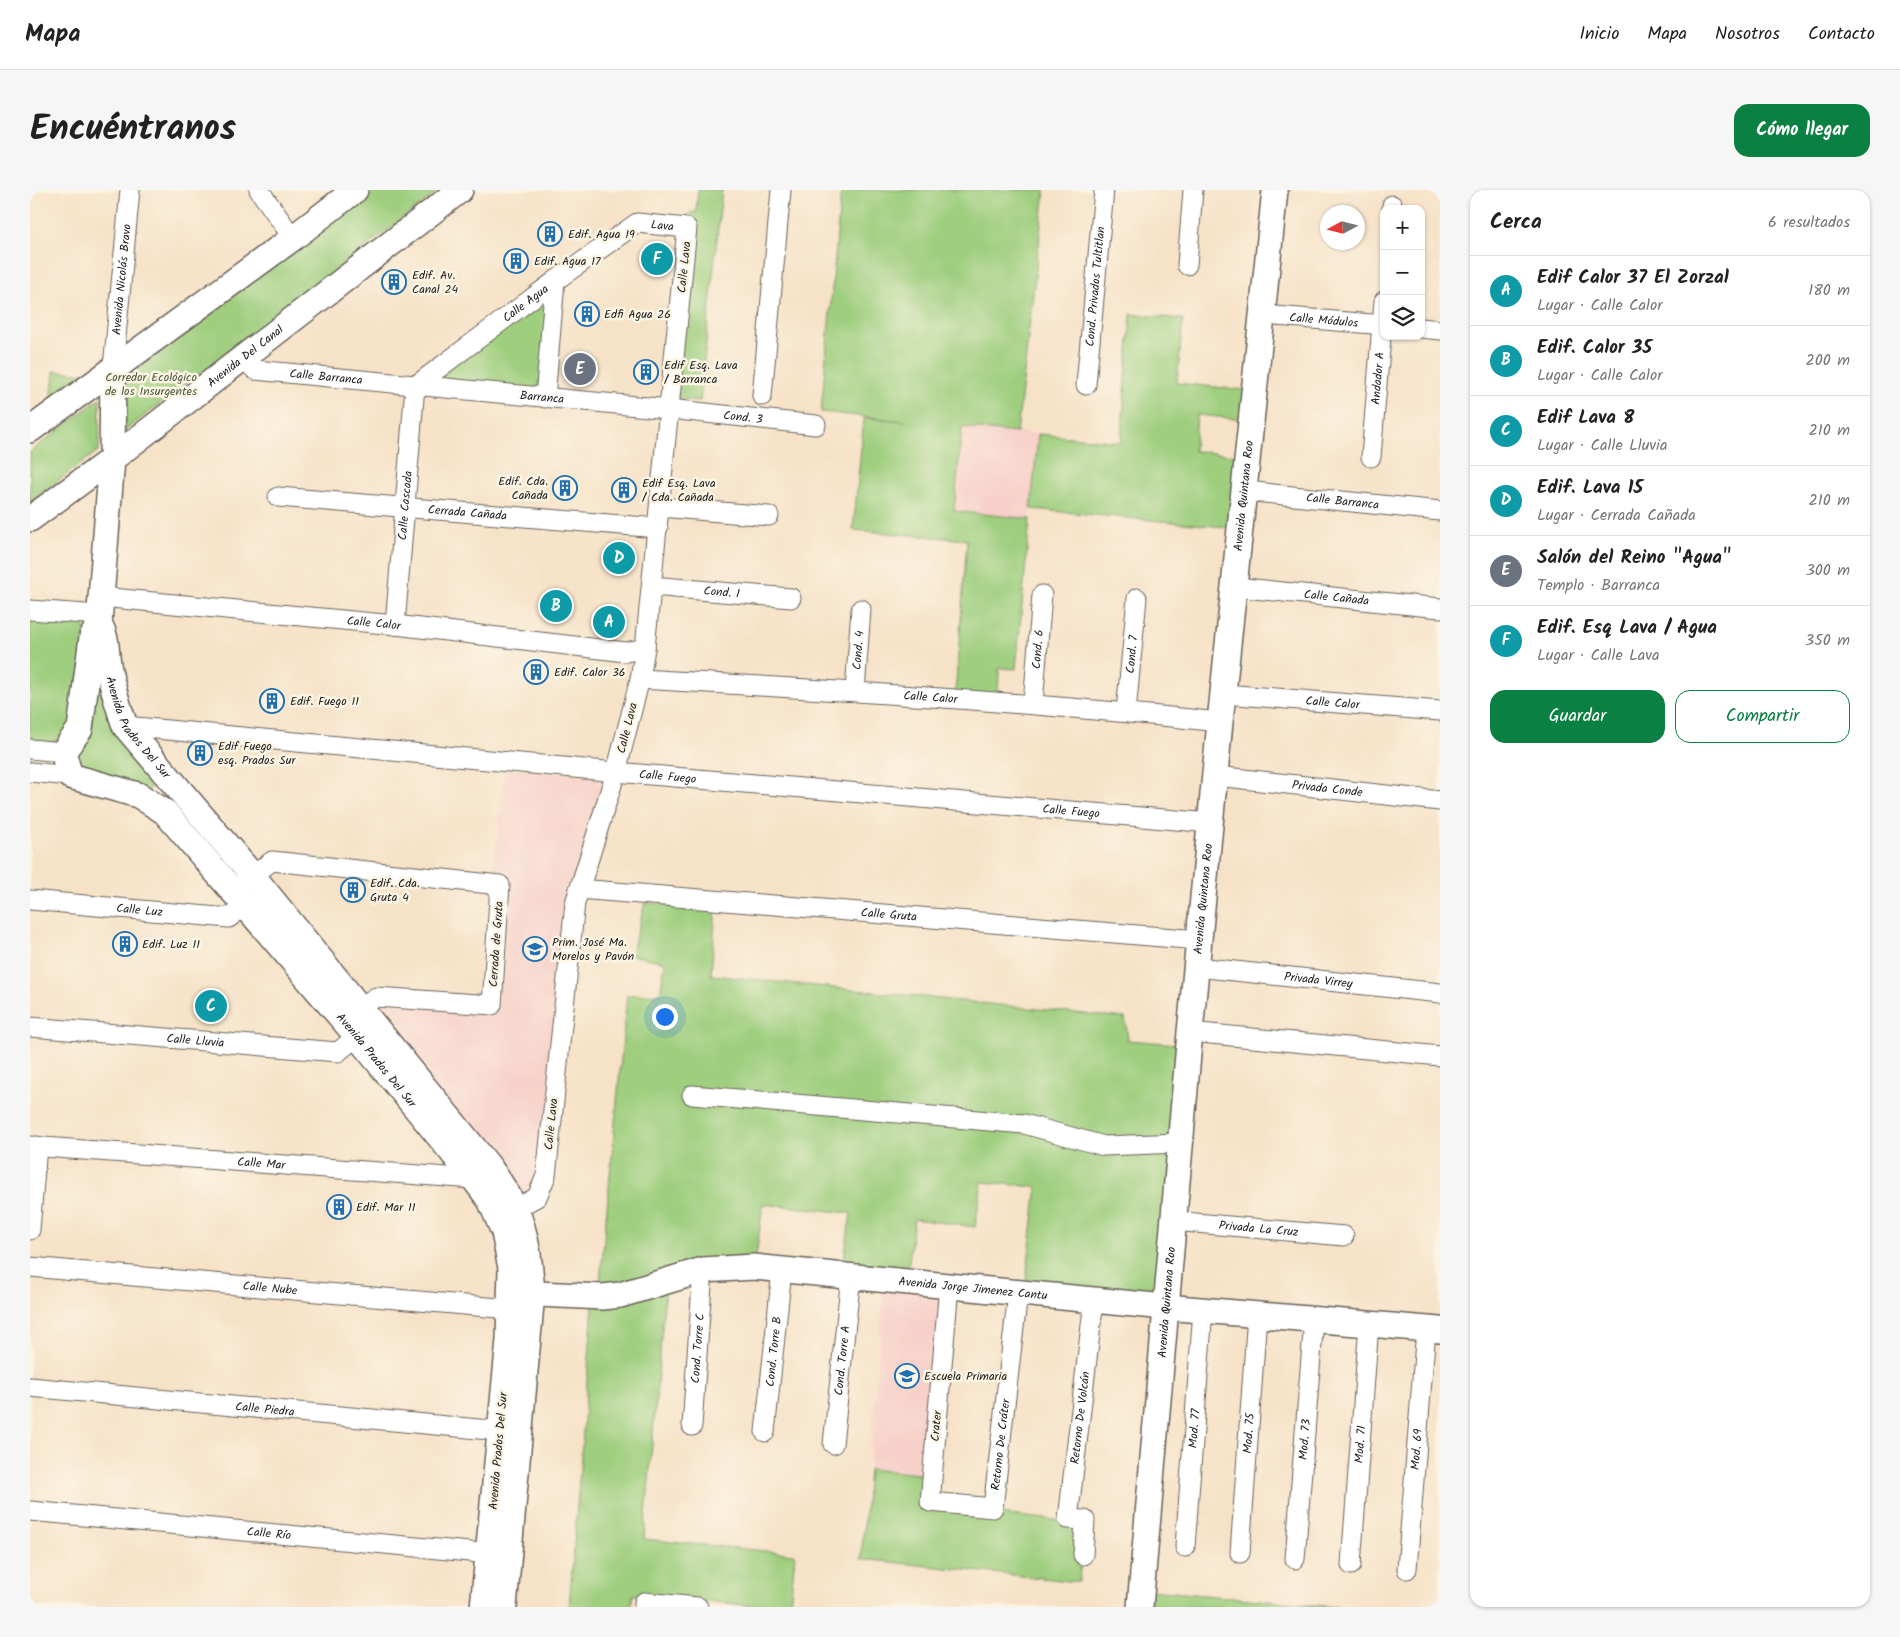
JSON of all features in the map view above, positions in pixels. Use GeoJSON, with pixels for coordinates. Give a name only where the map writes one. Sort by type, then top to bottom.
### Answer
{"type":"FeatureCollection","features":[{"type":"Feature","properties":{"kind":"main road"},"geometry":{"type":"LineString","coordinates":[[30,430],[294,238],[355,190]]}},
{"type":"Feature","properties":{"kind":"main road","name":"Avenida Del Canal"},"geometry":{"type":"LineString","coordinates":[[30,519],[112,459],[460,190]]}},
{"type":"Feature","properties":{"kind":"main road","name":"Avenida Quintana Roo"},"geometry":{"type":"LineString","coordinates":[[1140,1607],[1190,1032],[1275,190]]}},
{"type":"Feature","properties":{"kind":"main road","name":"Avenida Prados Del Sur"},"geometry":{"type":"LineString","coordinates":[[62,752],[80,729],[92,637],[100,612],[112,459],[113,368]]}},
{"type":"Feature","properties":{"kind":"main road","name":"Avenida Prados Del Sur"},"geometry":{"type":"LineString","coordinates":[[100,612],[115,697],[125,726],[183,794],[244,890]]}},
{"type":"Feature","properties":{"kind":"main road"},"geometry":{"type":"LineString","coordinates":[[62,752],[70,776]]}},
{"type":"Feature","properties":{"kind":"main road","name":"Avenida Prados Del Sur"},"geometry":{"type":"LineString","coordinates":[[70,776],[138,795],[165,812],[244,890],[482,1173],[515,1209],[530,1267],[518,1299],[500,1431],[499,1555],[504,1607]]}},
{"type":"Feature","properties":{"kind":"main road","name":"Avenida Prados Del Sur"},"geometry":{"type":"LineString","coordinates":[[482,1173],[490,1200],[504,1232],[518,1299],[499,1555],[483,1607]]}},
{"type":"Feature","properties":{"kind":"main road","name":"Avenida Jorge Jimenez Cantu"},"geometry":{"type":"LineString","coordinates":[[518,1299],[603,1297],[620,1294],[703,1270],[741,1267],[1166,1307],[1433,1329]]}},
{"type":"Feature","properties":{"kind":"street","name":"Avenida Nicolás Bravo"},"geometry":{"type":"LineString","coordinates":[[113,368],[130,190]]}},
{"type":"Feature","properties":{"kind":"street"},"geometry":{"type":"LineString","coordinates":[[259,190],[294,238]]}},
{"type":"Feature","properties":{"kind":"street"},"geometry":{"type":"LineString","coordinates":[[762,396],[781,190]]}},
{"type":"Feature","properties":{"kind":"street","name":"Cond. Privados Tultitlan"},"geometry":{"type":"LineString","coordinates":[[1086,384],[1104,190]]}},
{"type":"Feature","properties":{"kind":"street"},"geometry":{"type":"LineString","coordinates":[[1187,265],[1193,190]]}},
{"type":"Feature","properties":{"kind":"street","name":"Lava"},"geometry":{"type":"LineString","coordinates":[[637,223],[688,228]]}},
{"type":"Feature","properties":{"kind":"street","name":"Calle Agua"},"geometry":{"type":"LineString","coordinates":[[415,386],[554,281],[637,223]]}},
{"type":"Feature","properties":{"kind":"street","name":"Calle Lava"},"geometry":{"type":"LineString","coordinates":[[515,1209],[537,1197],[546,1176],[576,903],[616,772],[646,648],[688,228]]}},
{"type":"Feature","properties":{"kind":"street"},"geometry":{"type":"LineString","coordinates":[[545,398],[554,281]]}},
{"type":"Feature","properties":{"kind":"street","name":"Calle Módulos"},"geometry":{"type":"LineString","coordinates":[[1263,315],[1380,325]]}},
{"type":"Feature","properties":{"kind":"street"},"geometry":{"type":"LineString","coordinates":[[1425,328],[1440,330]]}},
{"type":"Feature","properties":{"kind":"street","name":"Andador A"},"geometry":{"type":"LineString","coordinates":[[1371,457],[1382,340]]}},
{"type":"Feature","properties":{"kind":"street","name":"Calle Barranca"},"geometry":{"type":"LineString","coordinates":[[243,358],[254,370],[415,386]]}},
{"type":"Feature","properties":{"kind":"street","name":"Barranca"},"geometry":{"type":"LineString","coordinates":[[415,386],[669,409]]}},
{"type":"Feature","properties":{"kind":"street","name":"Calle Cascada"},"geometry":{"type":"LineString","coordinates":[[395,625],[415,386]]}},
{"type":"Feature","properties":{"kind":"street","name":"Cond. 3"},"geometry":{"type":"LineString","coordinates":[[669,409],[816,425]]}},
{"type":"Feature","properties":{"kind":"street","name":"Calle Barranca"},"geometry":{"type":"LineString","coordinates":[[1245,491],[1440,511]]}},
{"type":"Feature","properties":{"kind":"street","name":"Cerrada Cañada"},"geometry":{"type":"LineString","coordinates":[[278,496],[658,528]]}},
{"type":"Feature","properties":{"kind":"street"},"geometry":{"type":"LineString","coordinates":[[660,507],[769,516]]}},
{"type":"Feature","properties":{"kind":"street","name":"Cond. 1"},"geometry":{"type":"LineString","coordinates":[[652,586],[791,598]]}},
{"type":"Feature","properties":{"kind":"street","name":"Calle Cañada"},"geometry":{"type":"LineString","coordinates":[[1235,587],[1440,608]]}},
{"type":"Feature","properties":{"kind":"street","name":"Cond. 6"},"geometry":{"type":"LineString","coordinates":[[1034,704],[1042,595]]}},
{"type":"Feature","properties":{"kind":"street","name":"Cond. 7"},"geometry":{"type":"LineString","coordinates":[[1126,712],[1137,598]]}},
{"type":"Feature","properties":{"kind":"street","name":"Cond. 4"},"geometry":{"type":"LineString","coordinates":[[855,691],[861,609]]}},
{"type":"Feature","properties":{"kind":"street","name":"Calle Calor"},"geometry":{"type":"LineString","coordinates":[[30,610],[395,625],[626,652],[646,648]]}},
{"type":"Feature","properties":{"kind":"street","name":"Calle Calor"},"geometry":{"type":"LineString","coordinates":[[640,679],[855,691],[1034,704],[1220,722]]}},
{"type":"Feature","properties":{"kind":"street","name":"Calle Calor"},"geometry":{"type":"LineString","coordinates":[[1224,694],[1440,710]]}},
{"type":"Feature","properties":{"kind":"street","name":"Calle Fuego"},"geometry":{"type":"LineString","coordinates":[[125,726],[616,772],[1211,823]]}},
{"type":"Feature","properties":{"kind":"street"},"geometry":{"type":"LineString","coordinates":[[30,749],[62,752]]}},
{"type":"Feature","properties":{"kind":"street"},"geometry":{"type":"LineString","coordinates":[[30,772],[70,776]]}},
{"type":"Feature","properties":{"kind":"street","name":"Privada Conde"},"geometry":{"type":"LineString","coordinates":[[1216,776],[1440,801]]}},
{"type":"Feature","properties":{"kind":"street"},"geometry":{"type":"LineString","coordinates":[[165,812],[183,794]]}},
{"type":"Feature","properties":{"kind":"street","name":"Cerrada de Gruta"},"geometry":{"type":"LineString","coordinates":[[244,890],[272,861],[500,886],[492,1005],[376,997],[353,1021]]}},
{"type":"Feature","properties":{"kind":"street","name":"Calle Gruta"},"geometry":{"type":"LineString","coordinates":[[579,889],[1199,940]]}},
{"type":"Feature","properties":{"kind":"street","name":"Calle Luz"},"geometry":{"type":"LineString","coordinates":[[30,900],[229,918],[244,890]]}},
{"type":"Feature","properties":{"kind":"street","name":"Privada Virrey"},"geometry":{"type":"LineString","coordinates":[[1197,967],[1440,993]]}},
{"type":"Feature","properties":{"kind":"street","name":"Calle Lluvia"},"geometry":{"type":"LineString","coordinates":[[30,1027],[338,1052],[353,1021]]}},
{"type":"Feature","properties":{"kind":"street"},"geometry":{"type":"LineString","coordinates":[[1190,1032],[1440,1056]]}},
{"type":"Feature","properties":{"kind":"street"},"geometry":{"type":"LineString","coordinates":[[692,1095],[1024,1124],[1104,1146],[1180,1143]]}},
{"type":"Feature","properties":{"kind":"street"},"geometry":{"type":"LineString","coordinates":[[30,1230],[33,1146]]}},
{"type":"Feature","properties":{"kind":"street","name":"Calle Mar"},"geometry":{"type":"LineString","coordinates":[[33,1146],[482,1173]]}},
{"type":"Feature","properties":{"kind":"street","name":"Privada La Cruz"},"geometry":{"type":"LineString","coordinates":[[1173,1221],[1344,1236]]}},
{"type":"Feature","properties":{"kind":"street","name":"Calle Nube"},"geometry":{"type":"LineString","coordinates":[[30,1267],[518,1299]]}},
{"type":"Feature","properties":{"kind":"street","name":"Cond. Torre C"},"geometry":{"type":"LineString","coordinates":[[692,1426],[703,1270]]}},
{"type":"Feature","properties":{"kind":"street","name":"Cond. Torre B"},"geometry":{"type":"LineString","coordinates":[[766,1432],[782,1270]]}},
{"type":"Feature","properties":{"kind":"street","name":"Cond. Torre A"},"geometry":{"type":"LineString","coordinates":[[833,1444],[851,1276]]}},
{"type":"Feature","properties":{"kind":"street","name":"Crater"},"geometry":{"type":"LineString","coordinates":[[949,1286],[930,1502],[993,1508]]}},
{"type":"Feature","properties":{"kind":"street","name":"Retorno De Cráter"},"geometry":{"type":"LineString","coordinates":[[993,1508],[1018,1293]]}},
{"type":"Feature","properties":{"kind":"street","name":"Retorno De Volcán"},"geometry":{"type":"LineString","coordinates":[[1083,1555],[1085,1520],[1068,1519],[1094,1300]]}},
{"type":"Feature","properties":{"kind":"street","name":"Mod. 77"},"geometry":{"type":"LineString","coordinates":[[1185,1547],[1203,1310]]}},
{"type":"Feature","properties":{"kind":"street","name":"Mod. 75"},"geometry":{"type":"LineString","coordinates":[[1240,1553],[1257,1315]]}},
{"type":"Feature","properties":{"kind":"street","name":"Mod. 73"},"geometry":{"type":"LineString","coordinates":[[1295,1559],[1314,1319]]}},
{"type":"Feature","properties":{"kind":"street","name":"Mod. 71"},"geometry":{"type":"LineString","coordinates":[[1351,1565],[1369,1324]]}},
{"type":"Feature","properties":{"kind":"street","name":"Mod. 69"},"geometry":{"type":"LineString","coordinates":[[1407,1569],[1433,1329]]}},
{"type":"Feature","properties":{"kind":"street","name":"Calle Piedra"},"geometry":{"type":"LineString","coordinates":[[30,1387],[500,1431]]}},
{"type":"Feature","properties":{"kind":"street","name":"Calle Río"},"geometry":{"type":"LineString","coordinates":[[30,1511],[499,1555]]}},
{"type":"Feature","properties":{"kind":"street"},"geometry":{"type":"LineString","coordinates":[[644,1607],[644,1602],[698,1607]]}},
{"type":"Feature","properties":{"kind":"shaded area"},"geometry":{"type":"Polygon","coordinates":[[[962,427],[1038,434],[1030,519],[954,512],[962,427]]]}},
{"type":"Feature","properties":{"kind":"shaded area","name":"Prim. José Ma. Morelos y Pavón"},"geometry":{"type":"Polygon","coordinates":[[[504,768],[609,778],[573,896],[540,1183],[520,1199],[374,1017],[384,1003],[496,1014],[510,871],[494,869],[504,768]]]}},
{"type":"Feature","properties":{"kind":"shaded area","name":"Escuela Primaria"},"geometry":{"type":"Polygon","coordinates":[[[885,1277],[944,1283],[929,1475],[869,1469],[885,1277]]]}},
{"type":"Feature","properties":{"kind":"green space","name":"Corredor Ecológico de los Insurgentes"},"geometry":{"type":"Polygon","coordinates":[[[373,190],[440,190],[123,432],[124,379],[373,190]]]}},
{"type":"Feature","properties":{"kind":"green space"},"geometry":{"type":"Polygon","coordinates":[[[698,190],[722,190],[700,401],[670,398],[685,221],[691,212],[696,213],[698,190]]]}},
{"type":"Feature","properties":{"kind":"green space"},"geometry":{"type":"Polygon","coordinates":[[[841,190],[1045,190],[1017,433],[962,427],[954,511],[1030,519],[1016,669],[999,668],[998,698],[955,695],[967,540],[853,530],[864,418],[905,421],[821,412],[841,190]]]}},
{"type":"Feature","properties":{"kind":"green space"},"geometry":{"type":"Polygon","coordinates":[[[555,281],[545,398],[415,386],[555,281]]]}},
{"type":"Feature","properties":{"kind":"green space"},"geometry":{"type":"Polygon","coordinates":[[[1131,314],[1183,319],[1177,383],[1254,391],[1251,420],[1197,415],[1194,451],[1245,456],[1236,528],[1031,509],[1038,434],[1121,442],[1131,314]]]}},
{"type":"Feature","properties":{"kind":"green space"},"geometry":{"type":"Polygon","coordinates":[[[54,371],[91,374],[51,405],[54,371]]]}},
{"type":"Feature","properties":{"kind":"green space","name":"Corredor Ecológico de los Insurgentes"},"geometry":{"type":"Polygon","coordinates":[[[100,398],[99,450],[30,502],[30,452],[100,398]]]}},
{"type":"Feature","properties":{"kind":"green space"},"geometry":{"type":"Polygon","coordinates":[[[30,616],[80,620],[85,624],[78,705],[63,736],[54,742],[30,746],[30,616]]]}},
{"type":"Feature","properties":{"kind":"green space"},"geometry":{"type":"Polygon","coordinates":[[[93,638],[159,768],[149,790],[71,775],[93,638]]]}},
{"type":"Feature","properties":{"kind":"green space"},"geometry":{"type":"Polygon","coordinates":[[[645,903],[716,906],[711,975],[1125,1018],[1128,1040],[1189,1045],[1172,1315],[1025,1289],[1037,1187],[982,1182],[975,1227],[914,1219],[907,1279],[842,1272],[851,1213],[763,1204],[755,1264],[666,1280],[644,1539],[795,1554],[790,1607],[770,1607],[633,1595],[631,1607],[569,1607],[594,1293],[599,1292],[627,995],[660,994],[665,962],[631,955],[645,903]]]}},
{"type":"Feature","properties":{"kind":"green space"},"geometry":{"type":"Polygon","coordinates":[[[869,1469],[929,1475],[926,1506],[1083,1523],[1079,1582],[861,1559],[869,1469]]]}},
{"type":"Feature","properties":{"kind":"green space"},"geometry":{"type":"Polygon","coordinates":[[[1139,1589],[1337,1607],[1137,1607],[1139,1589]]]}},
{"type":"Feature","properties":{"kind":"place","name":"Edif. Agua 19"},"geometry":{"type":"Point","coordinates":[550,234]}},
{"type":"Feature","properties":{"kind":"place","name":"Edif. Esq Lava / Agua"},"geometry":{"type":"Point","coordinates":[657,259]}},
{"type":"Feature","properties":{"kind":"place","name":"Edif. Agua 17"},"geometry":{"type":"Point","coordinates":[516,261]}},
{"type":"Feature","properties":{"kind":"place","name":"Edif. Av. Canal 24"},"geometry":{"type":"Point","coordinates":[394,282]}},
{"type":"Feature","properties":{"kind":"place","name":"Edfi Agua 26"},"geometry":{"type":"Point","coordinates":[587,314]}},
{"type":"Feature","properties":{"kind":"place","name":"Salón del Reino \"Agua\""},"geometry":{"type":"Point","coordinates":[580,369]}},
{"type":"Feature","properties":{"kind":"place","name":"Edif Esq. Lava / Barranca"},"geometry":{"type":"Point","coordinates":[646,372]}},
{"type":"Feature","properties":{"kind":"place","name":"Edif. Cda. Cañada"},"geometry":{"type":"Point","coordinates":[565,488]}},
{"type":"Feature","properties":{"kind":"place","name":"Edif Esq. Lava / Cda. Cañada"},"geometry":{"type":"Point","coordinates":[624,490]}},
{"type":"Feature","properties":{"kind":"place","name":"Edif. Lava 15"},"geometry":{"type":"Point","coordinates":[619,558]}},
{"type":"Feature","properties":{"kind":"place","name":"Edif. Calor 35"},"geometry":{"type":"Point","coordinates":[556,606]}},
{"type":"Feature","properties":{"kind":"place","name":"Edif Calor 37 El Zorzal"},"geometry":{"type":"Point","coordinates":[609,622]}},
{"type":"Feature","properties":{"kind":"place","name":"Edif. Calor 36"},"geometry":{"type":"Point","coordinates":[536,672]}},
{"type":"Feature","properties":{"kind":"place","name":"Edif. Fuego 11"},"geometry":{"type":"Point","coordinates":[272,701]}},
{"type":"Feature","properties":{"kind":"place","name":"Edif Fuego esq. Prados Sur"},"geometry":{"type":"Point","coordinates":[200,753]}},
{"type":"Feature","properties":{"kind":"place","name":"Edif. Cda. Gruta 4"},"geometry":{"type":"Point","coordinates":[353,890]}},
{"type":"Feature","properties":{"kind":"place","name":"Edif. Luz 11"},"geometry":{"type":"Point","coordinates":[125,944]}},
{"type":"Feature","properties":{"kind":"place","name":"Prim. José Ma. Morelos y Pavón"},"geometry":{"type":"Point","coordinates":[535,949]}},
{"type":"Feature","properties":{"kind":"place","name":"Edif Lava 8"},"geometry":{"type":"Point","coordinates":[211,1006]}},
{"type":"Feature","properties":{"kind":"place","name":"Edif. Mar 11"},"geometry":{"type":"Point","coordinates":[339,1207]}},
{"type":"Feature","properties":{"kind":"place","name":"Escuela Primaria"},"geometry":{"type":"Point","coordinates":[907,1376]}}]}
